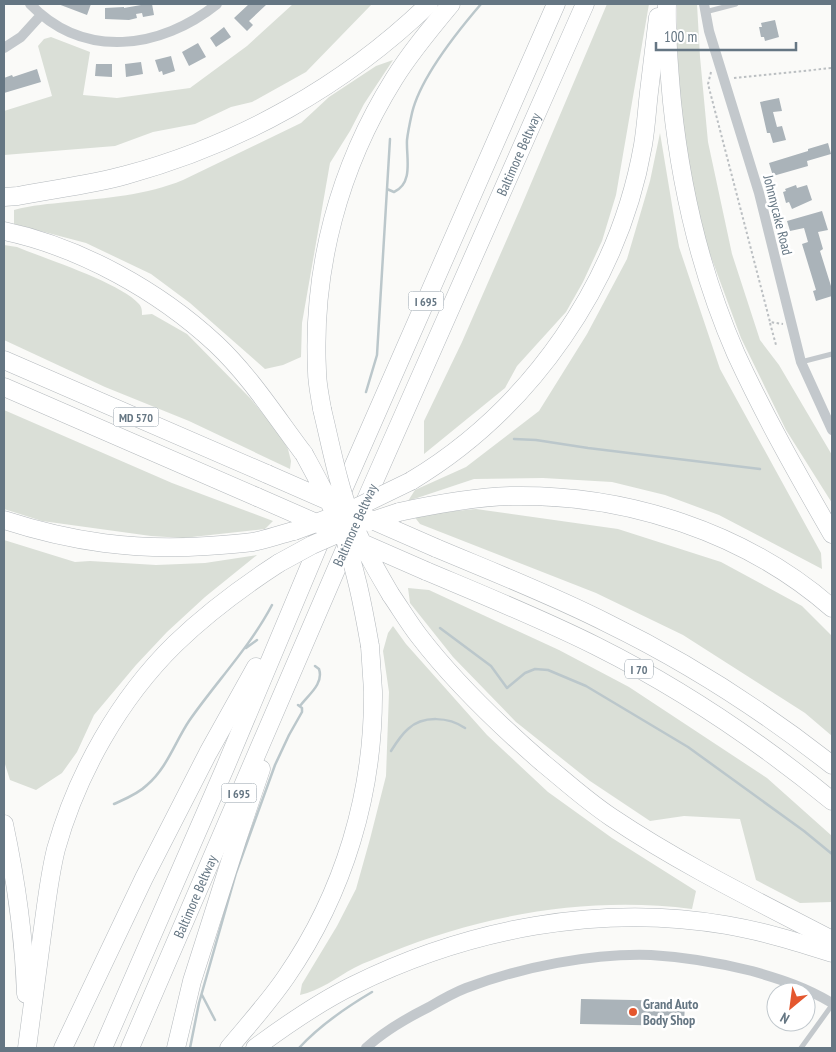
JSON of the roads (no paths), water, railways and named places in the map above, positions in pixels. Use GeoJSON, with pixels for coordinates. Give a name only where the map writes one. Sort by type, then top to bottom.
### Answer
{"type":"FeatureCollection","features":[{"type":"Feature","properties":{"kind":"highway"},"geometry":{"type":"LineString","coordinates":[[4,197],[36,193],[124,176],[166,163],[250,130],[286,111],[341,76],[392,37],[429,4]]}},
{"type":"Feature","properties":{"kind":"highway"},"geometry":{"type":"LineString","coordinates":[[451,4],[394,79],[355,154],[340,195],[324,254],[316,334],[316,373],[322,409],[336,467],[352,520],[369,556],[391,595],[418,635],[444,667],[481,706],[525,747],[578,792],[610,816],[672,855],[738,892],[832,940]]}},
{"type":"Feature","properties":{"kind":"highway","name":"Baltimore Beltway"},"geometry":{"type":"LineString","coordinates":[[103,1048],[225,768],[295,599],[556,4]]}},
{"type":"Feature","properties":{"kind":"highway","name":"Baltimore Beltway"},"geometry":{"type":"LineString","coordinates":[[130,1048],[349,539],[585,4]]}},
{"type":"Feature","properties":{"kind":"highway"},"geometry":{"type":"LineString","coordinates":[[4,520],[60,536],[95,543],[183,548],[253,542],[294,531],[351,510],[411,481],[434,467],[464,444],[508,405],[546,362],[570,328],[590,293],[622,221],[643,144],[659,4]]}},
{"type":"Feature","properties":{"kind":"highway"},"geometry":{"type":"LineString","coordinates":[[667,4],[666,24],[669,68],[677,149],[698,248],[724,325],[740,362],[778,442],[832,534]]}},
{"type":"Feature","properties":{"kind":"highway"},"geometry":{"type":"LineString","coordinates":[[4,231],[48,244],[97,263],[131,282],[217,344],[265,400],[304,454],[324,489],[341,528],[358,588],[370,646],[373,691],[367,772],[359,819],[347,860],[314,934],[286,978],[229,1048]]}},
{"type":"Feature","properties":{"kind":"highway","name":"MD 570"},"geometry":{"type":"LineString","coordinates":[[4,360],[268,474]]}},
{"type":"Feature","properties":{"kind":"highway","name":"MD 570"},"geometry":{"type":"LineString","coordinates":[[4,387],[257,497]]}},
{"type":"Feature","properties":{"kind":"highway","name":"I 70"},"geometry":{"type":"LineString","coordinates":[[268,474],[598,619],[662,652],[715,682],[766,716],[832,765]]}},
{"type":"Feature","properties":{"kind":"highway"},"geometry":{"type":"LineString","coordinates":[[26,1048],[47,898],[56,850],[78,788],[93,757],[129,699],[174,645],[242,587],[279,563],[312,545],[350,528],[399,512],[438,503],[510,496],[576,499],[666,517],[702,530],[750,552],[793,577],[832,608]]}},
{"type":"Feature","properties":{"kind":"highway","name":"I 70"},"geometry":{"type":"LineString","coordinates":[[257,497],[588,642],[650,675],[702,706],[753,740],[832,801]]}},
{"type":"Feature","properties":{"kind":"highway"},"geometry":{"type":"LineString","coordinates":[[176,1048],[192,981],[257,780],[349,539]]}},
{"type":"Feature","properties":{"kind":"highway"},"geometry":{"type":"LineString","coordinates":[[63,1048],[144,878],[208,753],[295,599]]}},
{"type":"Feature","properties":{"kind":"highway"},"geometry":{"type":"LineString","coordinates":[[4,824],[17,893],[23,939],[26,1048]]}},
{"type":"Feature","properties":{"kind":"highway"},"geometry":{"type":"LineString","coordinates":[[255,1048],[315,1007],[352,986],[388,969],[420,956],[465,942],[522,928],[589,920],[633,918],[682,920],[735,927],[788,939],[832,953]]}},
{"type":"Feature","properties":{"kind":"street"},"geometry":{"type":"LineString","coordinates":[[30,4],[41,15],[62,28],[86,38],[105,42],[149,39],[169,33],[196,19],[218,4]]}},
{"type":"Feature","properties":{"kind":"street","name":"Johnnycake Road"},"geometry":{"type":"LineString","coordinates":[[704,8],[761,199],[801,362],[832,430]]}},
{"type":"Feature","properties":{"kind":"street"},"geometry":{"type":"LineString","coordinates":[[4,48],[21,37],[41,15]]}},
{"type":"Feature","properties":{"kind":"street"},"geometry":{"type":"LineString","coordinates":[[366,1048],[379,1037],[418,1013],[464,988],[521,971],[564,962],[618,956],[652,955],[710,962],[742,969],[796,984],[832,1004]]}},
{"type":"Feature","properties":{"kind":"lane"},"geometry":{"type":"LineString","coordinates":[[704,8],[736,4]]}},
{"type":"Feature","properties":{"kind":"lane"},"geometry":{"type":"LineString","coordinates":[[801,362],[832,354]]}},
{"type":"Feature","properties":{"kind":"lane"},"geometry":{"type":"LineString","coordinates":[[801,1048],[832,1004]]}},
{"type":"Feature","properties":{"kind":"waterway"},"geometry":{"type":"LineString","coordinates":[[387,189],[394,192],[400,188],[407,176],[408,130],[416,100],[423,86],[441,56],[481,4]]}},
{"type":"Feature","properties":{"kind":"waterway"},"geometry":{"type":"LineString","coordinates":[[366,392],[377,355],[390,139]]}},
{"type":"Feature","properties":{"kind":"waterway"},"geometry":{"type":"LineString","coordinates":[[514,439],[536,440],[760,469]]}},
{"type":"Feature","properties":{"kind":"waterway"},"geometry":{"type":"LineString","coordinates":[[114,804],[140,791],[160,771],[189,721],[254,635],[272,605]]}},
{"type":"Feature","properties":{"kind":"waterway"},"geometry":{"type":"LineString","coordinates":[[440,628],[491,666],[507,688],[525,673],[535,669],[548,670],[586,686],[688,747],[804,831],[832,854]]}},
{"type":"Feature","properties":{"kind":"waterway"},"geometry":{"type":"LineString","coordinates":[[246,648],[257,640]]}},
{"type":"Feature","properties":{"kind":"waterway"},"geometry":{"type":"LineString","coordinates":[[300,706],[319,680],[319,669],[315,666]]}},
{"type":"Feature","properties":{"kind":"waterway"},"geometry":{"type":"LineString","coordinates":[[190,1048],[199,1003],[236,873],[275,765],[302,712],[302,708],[298,705]]}},
{"type":"Feature","properties":{"kind":"waterway"},"geometry":{"type":"LineString","coordinates":[[391,751],[405,731],[421,721],[444,720],[459,724],[465,728]]}},
{"type":"Feature","properties":{"kind":"waterway"},"geometry":{"type":"LineString","coordinates":[[299,1048],[333,1017],[372,992]]}},
{"type":"Feature","properties":{"kind":"waterway"},"geometry":{"type":"LineString","coordinates":[[202,995],[215,1020]]}},
{"type":"Feature","properties":{"kind":"place","name":"Grand Auto Body Shop"},"geometry":{"type":"Point","coordinates":[633,1012]}}]}
